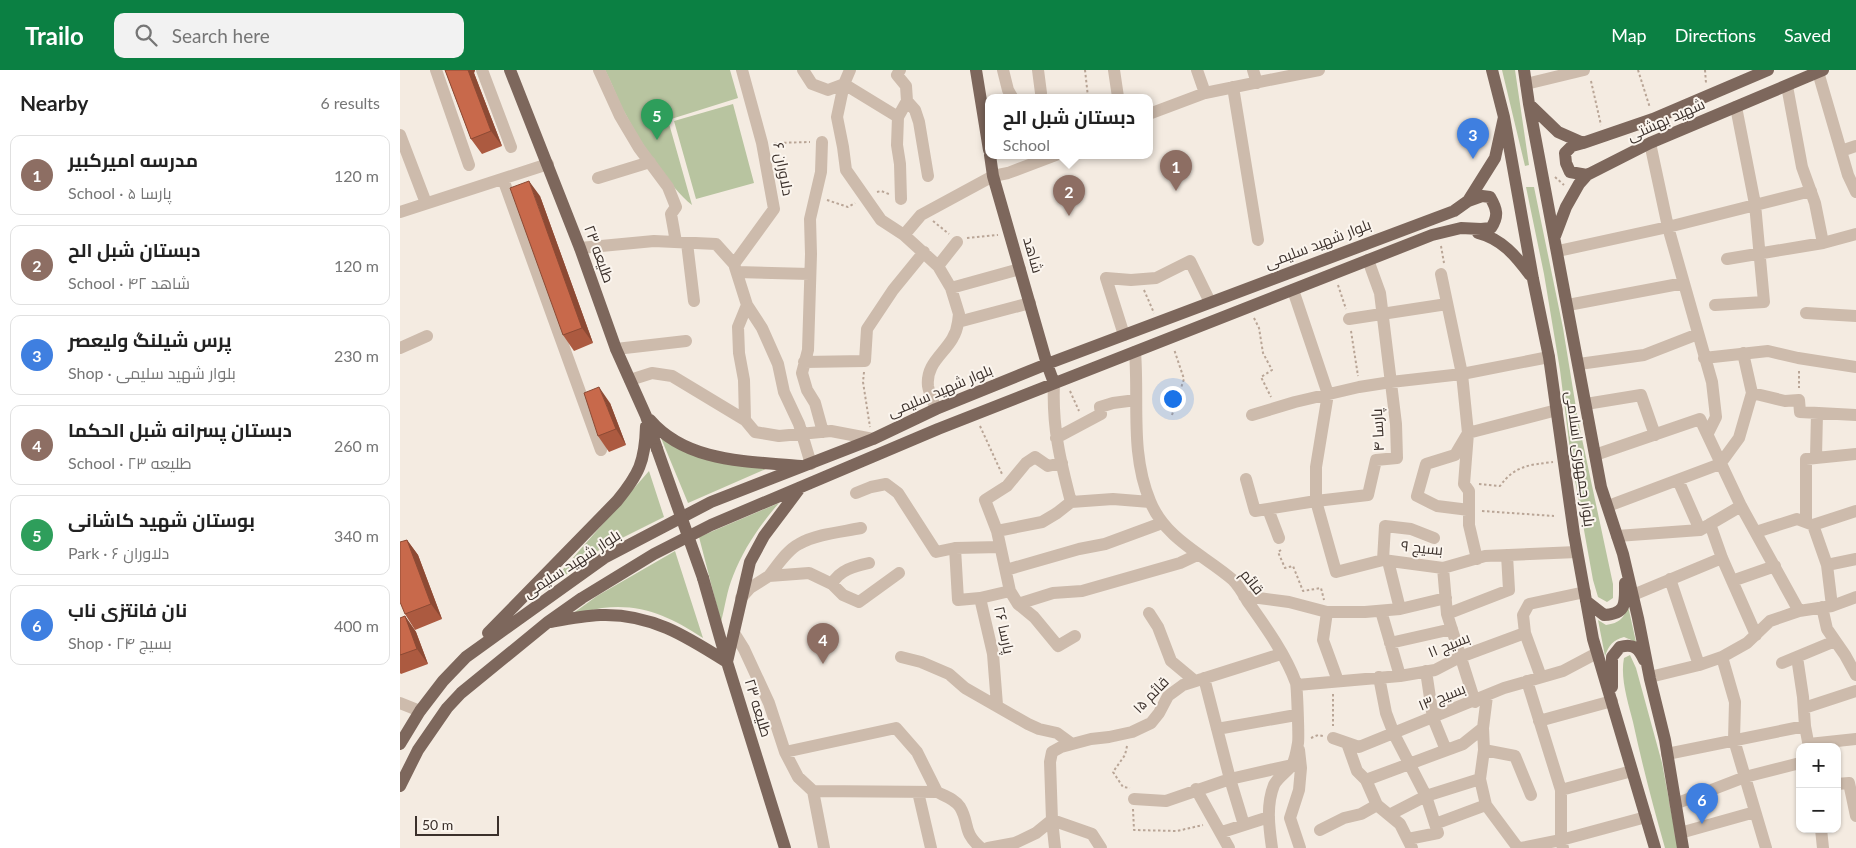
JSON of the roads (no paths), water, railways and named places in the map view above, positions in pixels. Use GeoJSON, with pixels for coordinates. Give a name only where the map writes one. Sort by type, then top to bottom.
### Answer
{"type":"FeatureCollection","features":[{"type":"Feature","properties":{"kind":"main road","name":"طلیعه ۲۳"},"geometry":{"type":"LineString","coordinates":[[510,70],[580,248],[616,349],[646,416],[656,449],[703,578],[785,848]]}},
{"type":"Feature","properties":{"kind":"main road"},"geometry":{"type":"LineString","coordinates":[[976,70],[985,125]]}},
{"type":"Feature","properties":{"kind":"main road","name":"بلوار جمهوری اسلامی"},"geometry":{"type":"LineString","coordinates":[[1492,70],[1504,117],[1549,357],[1578,552],[1597,653],[1655,848]]}},
{"type":"Feature","properties":{"kind":"main road","name":"بلوار جمهوری اسلامی"},"geometry":{"type":"LineString","coordinates":[[1524,70],[1601,487],[1623,554],[1633,595],[1667,754],[1683,848]]}},
{"type":"Feature","properties":{"kind":"main road","name":"شهید بهشتی"},"geometry":{"type":"LineString","coordinates":[[1583,143],[1653,119],[1768,70]]}},
{"type":"Feature","properties":{"kind":"main road","name":"شهید بهشتی"},"geometry":{"type":"LineString","coordinates":[[1555,236],[1566,207],[1579,184],[1587,175],[1650,143],[1820,71]]}},
{"type":"Feature","properties":{"kind":"main road"},"geometry":{"type":"LineString","coordinates":[[1529,104],[1558,132],[1583,143]]}},
{"type":"Feature","properties":{"kind":"main road","name":"بلوار شهید سلیمی"},"geometry":{"type":"LineString","coordinates":[[400,744],[420,711],[443,681],[466,657],[604,558],[711,502],[873,439],[936,409],[1047,364],[1454,211],[1468,201],[1495,158],[1504,117]]}},
{"type":"Feature","properties":{"kind":"main road"},"geometry":{"type":"LineString","coordinates":[[1583,143],[1572,146],[1565,153],[1566,163],[1570,172],[1587,175]]}},
{"type":"Feature","properties":{"kind":"main road","name":"شاهد"},"geometry":{"type":"LineString","coordinates":[[991,159],[1047,364],[1059,381]]}},
{"type":"Feature","properties":{"kind":"main road"},"geometry":{"type":"LineString","coordinates":[[400,786],[418,750],[447,708],[461,693],[548,622],[582,598],[654,554],[711,525],[975,414],[1368,260],[1461,228],[1491,228],[1496,220],[1495,207],[1490,197],[1482,196],[1468,201]]}},
{"type":"Feature","properties":{"kind":"main road"},"geometry":{"type":"LineString","coordinates":[[1461,228],[1491,236],[1515,254],[1533,279]]}},
{"type":"Feature","properties":{"kind":"main road"},"geometry":{"type":"LineString","coordinates":[[646,416],[659,431],[678,444],[702,453],[735,460],[807,465]]}},
{"type":"Feature","properties":{"kind":"main road"},"geometry":{"type":"LineString","coordinates":[[466,657],[617,501],[629,486],[641,466],[646,416]]}},
{"type":"Feature","properties":{"kind":"main road"},"geometry":{"type":"LineString","coordinates":[[548,622],[598,615],[638,618],[670,628],[727,662],[750,562],[764,536],[801,487]]}},
{"type":"Feature","properties":{"kind":"main road"},"geometry":{"type":"LineString","coordinates":[[1586,597],[1604,615],[1616,614],[1622,609],[1625,596],[1623,554]]}},
{"type":"Feature","properties":{"kind":"main road"},"geometry":{"type":"LineString","coordinates":[[1612,701],[1612,657],[1620,647],[1632,645],[1641,652],[1650,678]]}},
{"type":"Feature","properties":{"kind":"street"},"geometry":{"type":"LineString","coordinates":[[436,70],[469,165]]}},
{"type":"Feature","properties":{"kind":"street"},"geometry":{"type":"LineString","coordinates":[[482,70],[512,147]]}},
{"type":"Feature","properties":{"kind":"street"},"geometry":{"type":"LineString","coordinates":[[599,70],[620,116],[639,148],[668,187],[676,207],[671,214],[681,243],[694,301]]}},
{"type":"Feature","properties":{"kind":"street","name":"دلاوران ۶"},"geometry":{"type":"LineString","coordinates":[[735,268],[774,209],[762,143],[742,70]]}},
{"type":"Feature","properties":{"kind":"street"},"geometry":{"type":"LineString","coordinates":[[803,70],[812,84],[828,90],[844,84]]}},
{"type":"Feature","properties":{"kind":"street"},"geometry":{"type":"LineString","coordinates":[[850,70],[844,84],[837,117],[846,170],[881,220],[904,235],[938,266],[951,288],[958,314],[957,333],[930,366],[928,385],[936,409]]}},
{"type":"Feature","properties":{"kind":"street"},"geometry":{"type":"LineString","coordinates":[[900,70],[897,75],[906,86],[907,101],[898,117],[897,145],[900,164],[901,199]]}},
{"type":"Feature","properties":{"kind":"street"},"geometry":{"type":"LineString","coordinates":[[1003,70],[1010,94]]}},
{"type":"Feature","properties":{"kind":"street"},"geometry":{"type":"LineString","coordinates":[[1038,70],[1041,94]]}},
{"type":"Feature","properties":{"kind":"street"},"geometry":{"type":"LineString","coordinates":[[1114,70],[1118,94]]}},
{"type":"Feature","properties":{"kind":"street"},"geometry":{"type":"LineString","coordinates":[[1197,70],[1205,93]]}},
{"type":"Feature","properties":{"kind":"street"},"geometry":{"type":"LineString","coordinates":[[1253,70],[1257,83]]}},
{"type":"Feature","properties":{"kind":"street"},"geometry":{"type":"LineString","coordinates":[[1153,112],[1205,93],[1316,70]]}},
{"type":"Feature","properties":{"kind":"street"},"geometry":{"type":"LineString","coordinates":[[1820,71],[1841,151],[1856,192]]}},
{"type":"Feature","properties":{"kind":"street"},"geometry":{"type":"LineString","coordinates":[[1526,84],[1587,75]]}},
{"type":"Feature","properties":{"kind":"street"},"geometry":{"type":"LineString","coordinates":[[844,84],[898,117]]}},
{"type":"Feature","properties":{"kind":"street"},"geometry":{"type":"LineString","coordinates":[[1787,86],[1802,167],[1815,203],[1823,243]]}},
{"type":"Feature","properties":{"kind":"street"},"geometry":{"type":"LineString","coordinates":[[1233,87],[1258,240]]}},
{"type":"Feature","properties":{"kind":"street"},"geometry":{"type":"LineString","coordinates":[[907,101],[915,110],[919,122],[928,176]]}},
{"type":"Feature","properties":{"kind":"street"},"geometry":{"type":"LineString","coordinates":[[1714,305],[1764,302],[1755,204],[1736,107]]}},
{"type":"Feature","properties":{"kind":"street"},"geometry":{"type":"LineString","coordinates":[[400,135],[426,203]]}},
{"type":"Feature","properties":{"kind":"street"},"geometry":{"type":"LineString","coordinates":[[822,142],[821,172],[810,219],[808,350],[802,373],[807,390],[815,403],[823,432]]}},
{"type":"Feature","properties":{"kind":"street"},"geometry":{"type":"LineString","coordinates":[[1650,143],[1668,227],[1712,382],[1716,417],[1708,433]]}},
{"type":"Feature","properties":{"kind":"street"},"geometry":{"type":"LineString","coordinates":[[1841,151],[1856,146]]}},
{"type":"Feature","properties":{"kind":"street"},"geometry":{"type":"LineString","coordinates":[[904,235],[921,215],[994,176],[1008,174],[1032,159]]}},
{"type":"Feature","properties":{"kind":"street"},"geometry":{"type":"LineString","coordinates":[[598,178],[650,162]]}},
{"type":"Feature","properties":{"kind":"street"},"geometry":{"type":"LineString","coordinates":[[400,212],[548,164]]}},
{"type":"Feature","properties":{"kind":"street"},"geometry":{"type":"LineString","coordinates":[[503,179],[601,450]]}},
{"type":"Feature","properties":{"kind":"street"},"geometry":{"type":"LineString","coordinates":[[1558,252],[1811,191]]}},
{"type":"Feature","properties":{"kind":"street"},"geometry":{"type":"LineString","coordinates":[[1727,259],[1823,243],[1856,234]]}},
{"type":"Feature","properties":{"kind":"street"},"geometry":{"type":"LineString","coordinates":[[580,248],[654,241],[716,244],[735,268],[747,305],[762,328],[778,364],[784,392],[802,434],[807,465]]}},
{"type":"Feature","properties":{"kind":"street"},"geometry":{"type":"LineString","coordinates":[[938,266],[957,242]]}},
{"type":"Feature","properties":{"kind":"street"},"geometry":{"type":"LineString","coordinates":[[804,362],[864,361],[867,329],[893,290],[924,252]]}},
{"type":"Feature","properties":{"kind":"street","name":"پارسا ۴"},"geometry":{"type":"LineString","coordinates":[[1268,509],[1368,495],[1376,460],[1397,458],[1396,424],[1380,293],[1368,260]]}},
{"type":"Feature","properties":{"kind":"street"},"geometry":{"type":"LineString","coordinates":[[1124,335],[1106,278],[1156,278],[1190,261],[1210,302]]}},
{"type":"Feature","properties":{"kind":"street"},"geometry":{"type":"LineString","coordinates":[[735,268],[810,274]]}},
{"type":"Feature","properties":{"kind":"street"},"geometry":{"type":"LineString","coordinates":[[951,288],[1020,269]]}},
{"type":"Feature","properties":{"kind":"street"},"geometry":{"type":"LineString","coordinates":[[1441,274],[1462,374],[1468,433],[1464,484],[1470,491],[1469,525],[1477,558]]}},
{"type":"Feature","properties":{"kind":"street"},"geometry":{"type":"LineString","coordinates":[[1568,305],[1684,283]]}},
{"type":"Feature","properties":{"kind":"street"},"geometry":{"type":"LineString","coordinates":[[1293,290],[1328,394],[1316,467],[1316,501]]}},
{"type":"Feature","properties":{"kind":"street"},"geometry":{"type":"LineString","coordinates":[[958,322],[1030,303]]}},
{"type":"Feature","properties":{"kind":"street"},"geometry":{"type":"LineString","coordinates":[[1349,319],[1447,304]]}},
{"type":"Feature","properties":{"kind":"street"},"geometry":{"type":"LineString","coordinates":[[745,420],[744,380],[739,353],[738,327],[747,305]]}},
{"type":"Feature","properties":{"kind":"street"},"geometry":{"type":"LineString","coordinates":[[1806,312],[1856,316]]}},
{"type":"Feature","properties":{"kind":"street"},"geometry":{"type":"LineString","coordinates":[[1579,364],[1644,354],[1698,334]]}},
{"type":"Feature","properties":{"kind":"street"},"geometry":{"type":"LineString","coordinates":[[400,348],[427,336]]}},
{"type":"Feature","properties":{"kind":"street"},"geometry":{"type":"LineString","coordinates":[[616,349],[686,341]]}},
{"type":"Feature","properties":{"kind":"street"},"geometry":{"type":"LineString","coordinates":[[1704,358],[1768,351],[1798,358],[1856,367]]}},
{"type":"Feature","properties":{"kind":"street","name":"قائم"},"geometry":{"type":"LineString","coordinates":[[1135,352],[1137,444],[1141,471],[1150,502],[1162,523],[1188,549],[1234,581],[1281,654],[1297,685],[1296,715],[1298,743],[1292,765],[1275,784],[1269,807],[1272,848]]}},
{"type":"Feature","properties":{"kind":"street"},"geometry":{"type":"LineString","coordinates":[[1608,506],[1720,464],[1739,438],[1752,393],[1743,353]]}},
{"type":"Feature","properties":{"kind":"street"},"geometry":{"type":"LineString","coordinates":[[1252,415],[1328,394],[1391,382],[1462,374],[1549,357]]}},
{"type":"Feature","properties":{"kind":"street"},"geometry":{"type":"LineString","coordinates":[[630,380],[652,373],[672,376],[745,420],[755,432],[779,436],[830,431],[873,439]]}},
{"type":"Feature","properties":{"kind":"street"},"geometry":{"type":"LineString","coordinates":[[1059,381],[1053,409],[1056,438],[1071,502]]}},
{"type":"Feature","properties":{"kind":"street"},"geometry":{"type":"LineString","coordinates":[[1752,393],[1785,401],[1800,400],[1800,412],[1856,415]]}},
{"type":"Feature","properties":{"kind":"street"},"geometry":{"type":"LineString","coordinates":[[1586,404],[1641,395],[1655,434]]}},
{"type":"Feature","properties":{"kind":"street"},"geometry":{"type":"LineString","coordinates":[[1056,438],[1101,414],[1100,407],[1136,400]]}},
{"type":"Feature","properties":{"kind":"street"},"geometry":{"type":"LineString","coordinates":[[1469,510],[1436,506],[1417,496],[1426,464],[1455,455],[1468,433],[1556,410]]}},
{"type":"Feature","properties":{"kind":"street"},"geometry":{"type":"LineString","coordinates":[[1816,457],[1817,413]]}},
{"type":"Feature","properties":{"kind":"street"},"geometry":{"type":"LineString","coordinates":[[1596,455],[1700,419],[1741,506],[1799,611]]}},
{"type":"Feature","properties":{"kind":"street"},"geometry":{"type":"LineString","coordinates":[[1856,454],[1806,459],[1810,524],[1827,565],[1827,629],[1856,675]]}},
{"type":"Feature","properties":{"kind":"street"},"geometry":{"type":"LineString","coordinates":[[1062,463],[1048,466],[1035,457],[1026,463],[1008,486],[985,500],[997,531],[1010,591],[1018,604],[1034,617],[1058,646],[1076,636]]}},
{"type":"Feature","properties":{"kind":"street"},"geometry":{"type":"LineString","coordinates":[[1246,479],[1255,511],[1268,509],[1279,538]]}},
{"type":"Feature","properties":{"kind":"street"},"geometry":{"type":"LineString","coordinates":[[1678,480],[1722,558],[1756,635]]}},
{"type":"Feature","properties":{"kind":"street"},"geometry":{"type":"LineString","coordinates":[[856,493],[886,484],[898,493],[936,552],[955,548],[1000,547]]}},
{"type":"Feature","properties":{"kind":"street"},"geometry":{"type":"LineString","coordinates":[[997,531],[1042,522],[1071,502],[1113,499],[1150,502]]}},
{"type":"Feature","properties":{"kind":"street","name":"بسیج ۹"},"geometry":{"type":"LineString","coordinates":[[1316,501],[1336,572],[1385,560],[1443,568],[1485,556],[1578,552]]}},
{"type":"Feature","properties":{"kind":"street"},"geometry":{"type":"LineString","coordinates":[[1617,536],[1705,527],[1741,506]]}},
{"type":"Feature","properties":{"kind":"street"},"geometry":{"type":"LineString","coordinates":[[1756,532],[1797,519],[1810,524],[1856,511]]}},
{"type":"Feature","properties":{"kind":"street"},"geometry":{"type":"LineString","coordinates":[[1006,570],[1079,549],[1105,544],[1162,523]]}},
{"type":"Feature","properties":{"kind":"street"},"geometry":{"type":"LineString","coordinates":[[1400,609],[1385,560],[1385,526],[1411,528],[1434,538]]}},
{"type":"Feature","properties":{"kind":"street"},"geometry":{"type":"LineString","coordinates":[[741,598],[750,588],[769,576],[797,544],[818,537],[861,528]]}},
{"type":"Feature","properties":{"kind":"street","name":"پارسا ۲۶"},"geometry":{"type":"LineString","coordinates":[[955,548],[958,600],[980,598],[993,654],[997,705]]}},
{"type":"Feature","properties":{"kind":"street"},"geometry":{"type":"LineString","coordinates":[[1018,604],[1053,593],[1082,591],[1180,563],[1197,555]]}},
{"type":"Feature","properties":{"kind":"street"},"geometry":{"type":"LineString","coordinates":[[1447,614],[1509,590],[1507,555]]}},
{"type":"Feature","properties":{"kind":"street"},"geometry":{"type":"LineString","coordinates":[[1633,595],[1722,558]]}},
{"type":"Feature","properties":{"kind":"street"},"geometry":{"type":"LineString","coordinates":[[1827,565],[1856,559]]}},
{"type":"Feature","properties":{"kind":"street"},"geometry":{"type":"LineString","coordinates":[[832,584],[835,578],[850,567],[869,563]]}},
{"type":"Feature","properties":{"kind":"street"},"geometry":{"type":"LineString","coordinates":[[1732,581],[1775,566]]}},
{"type":"Feature","properties":{"kind":"street"},"geometry":{"type":"LineString","coordinates":[[1443,568],[1447,614],[1475,702]]}},
{"type":"Feature","properties":{"kind":"street"},"geometry":{"type":"LineString","coordinates":[[769,576],[808,573],[832,584],[843,595],[859,602],[899,573]]}},
{"type":"Feature","properties":{"kind":"street"},"geometry":{"type":"LineString","coordinates":[[1670,579],[1699,665]]}},
{"type":"Feature","properties":{"kind":"street"},"geometry":{"type":"LineString","coordinates":[[980,598],[1010,591]]}},
{"type":"Feature","properties":{"kind":"street"},"geometry":{"type":"LineString","coordinates":[[1244,596],[1288,602],[1327,612],[1400,609],[1446,598]]}},
{"type":"Feature","properties":{"kind":"street"},"geometry":{"type":"LineString","coordinates":[[1541,677],[1525,633],[1523,615],[1529,604],[1586,597]]}},
{"type":"Feature","properties":{"kind":"street"},"geometry":{"type":"LineString","coordinates":[[1650,678],[1722,657],[1747,643],[1770,621],[1799,611],[1827,606],[1856,597]]}},
{"type":"Feature","properties":{"kind":"street"},"geometry":{"type":"LineString","coordinates":[[1381,611],[1400,676]]}},
{"type":"Feature","properties":{"kind":"street"},"geometry":{"type":"LineString","coordinates":[[1327,612],[1323,640],[1335,681]]}},
{"type":"Feature","properties":{"kind":"street"},"geometry":{"type":"LineString","coordinates":[[1150,613],[1158,627],[1171,661],[1199,680],[1217,729],[1244,825]]}},
{"type":"Feature","properties":{"kind":"street"},"geometry":{"type":"LineString","coordinates":[[1390,644],[1452,629]]}},
{"type":"Feature","properties":{"kind":"street"},"geometry":{"type":"LineString","coordinates":[[734,633],[744,649],[769,703],[785,752],[798,777],[813,791],[824,848]]}},
{"type":"Feature","properties":{"kind":"street","name":"بسیج ۱۱"},"geometry":{"type":"LineString","coordinates":[[1297,685],[1400,676],[1435,670],[1460,658],[1525,633]]}},
{"type":"Feature","properties":{"kind":"street"},"geometry":{"type":"LineString","coordinates":[[1782,663],[1835,641]]}},
{"type":"Feature","properties":{"kind":"street","name":"بسیج ۱۳"},"geometry":{"type":"LineString","coordinates":[[1333,738],[1359,748],[1475,702],[1504,688],[1563,670],[1597,653]]}},
{"type":"Feature","properties":{"kind":"street","name":"قائم ۱۵"},"geometry":{"type":"LineString","coordinates":[[1052,820],[1050,762],[1052,752],[1072,744],[1132,732],[1151,723],[1168,696],[1183,685],[1281,654]]}},
{"type":"Feature","properties":{"kind":"street"},"geometry":{"type":"LineString","coordinates":[[901,657],[921,662],[949,674],[965,688],[1039,729],[1057,733],[1072,744]]}},
{"type":"Feature","properties":{"kind":"street"},"geometry":{"type":"LineString","coordinates":[[1722,657],[1735,702],[1734,740],[1766,848]]}},
{"type":"Feature","properties":{"kind":"street"},"geometry":{"type":"LineString","coordinates":[[1797,657],[1809,743]]}},
{"type":"Feature","properties":{"kind":"street"},"geometry":{"type":"LineString","coordinates":[[1426,671],[1432,718],[1446,750]]}},
{"type":"Feature","properties":{"kind":"street"},"geometry":{"type":"LineString","coordinates":[[1347,743],[1357,771],[1366,780],[1378,805],[1400,824],[1410,843],[1438,833],[1426,796],[1394,734],[1386,713],[1379,677]]}},
{"type":"Feature","properties":{"kind":"street"},"geometry":{"type":"LineString","coordinates":[[1527,681],[1561,790],[1562,844]]}},
{"type":"Feature","properties":{"kind":"street"},"geometry":{"type":"LineString","coordinates":[[1804,708],[1856,691]]}},
{"type":"Feature","properties":{"kind":"street"},"geometry":{"type":"LineString","coordinates":[[1487,696],[1483,728],[1484,750],[1480,779],[1486,805],[1518,848]]}},
{"type":"Feature","properties":{"kind":"street"},"geometry":{"type":"LineString","coordinates":[[1539,721],[1612,701]]}},
{"type":"Feature","properties":{"kind":"street"},"geometry":{"type":"LineString","coordinates":[[400,703],[420,711]]}},
{"type":"Feature","properties":{"kind":"street"},"geometry":{"type":"LineString","coordinates":[[1217,729],[1296,715]]}},
{"type":"Feature","properties":{"kind":"street"},"geometry":{"type":"LineString","coordinates":[[1667,754],[1805,726]]}},
{"type":"Feature","properties":{"kind":"street"},"geometry":{"type":"LineString","coordinates":[[785,752],[896,728],[917,752],[937,792]]}},
{"type":"Feature","properties":{"kind":"street"},"geometry":{"type":"LineString","coordinates":[[1366,780],[1463,744],[1483,728]]}},
{"type":"Feature","properties":{"kind":"street"},"geometry":{"type":"LineString","coordinates":[[1825,743],[1856,739]]}},
{"type":"Feature","properties":{"kind":"street"},"geometry":{"type":"LineString","coordinates":[[1298,743],[1301,768],[1299,790],[1290,818],[1300,848]]}},
{"type":"Feature","properties":{"kind":"street"},"geometry":{"type":"LineString","coordinates":[[1484,750],[1515,756],[1531,795]]}},
{"type":"Feature","properties":{"kind":"street"},"geometry":{"type":"LineString","coordinates":[[1676,804],[1745,777],[1796,764]]}},
{"type":"Feature","properties":{"kind":"street"},"geometry":{"type":"LineString","coordinates":[[1134,800],[1166,801],[1196,789],[1230,779],[1292,765]]}},
{"type":"Feature","properties":{"kind":"street"},"geometry":{"type":"LineString","coordinates":[[1561,790],[1632,771]]}},
{"type":"Feature","properties":{"kind":"street"},"geometry":{"type":"LineString","coordinates":[[1389,814],[1426,796],[1480,779]]}},
{"type":"Feature","properties":{"kind":"street"},"geometry":{"type":"LineString","coordinates":[[1848,783],[1856,816]]}},
{"type":"Feature","properties":{"kind":"street"},"geometry":{"type":"LineString","coordinates":[[1196,789],[1204,806],[1222,832],[1229,848]]}},
{"type":"Feature","properties":{"kind":"street"},"geometry":{"type":"LineString","coordinates":[[813,791],[937,792],[953,800],[960,807],[970,839],[981,848]]}},
{"type":"Feature","properties":{"kind":"street"},"geometry":{"type":"LineString","coordinates":[[918,792],[931,848]]}},
{"type":"Feature","properties":{"kind":"street"},"geometry":{"type":"LineString","coordinates":[[1320,830],[1344,818],[1362,814],[1378,805]]}},
{"type":"Feature","properties":{"kind":"street"},"geometry":{"type":"LineString","coordinates":[[1435,824],[1486,805]]}},
{"type":"Feature","properties":{"kind":"street"},"geometry":{"type":"LineString","coordinates":[[1680,833],[1755,812]]}},
{"type":"Feature","properties":{"kind":"street"},"geometry":{"type":"LineString","coordinates":[[1222,832],[1269,816]]}},
{"type":"Feature","properties":{"kind":"street"},"geometry":{"type":"LineString","coordinates":[[1522,848],[1562,844],[1646,817]]}},
{"type":"Feature","properties":{"kind":"street"},"geometry":{"type":"LineString","coordinates":[[988,848],[1015,843],[1036,833],[1052,820]]}},
{"type":"Feature","properties":{"kind":"street"},"geometry":{"type":"LineString","coordinates":[[1052,820],[1055,848]]}},
{"type":"Feature","properties":{"kind":"street"},"geometry":{"type":"LineString","coordinates":[[1052,820],[1092,834],[1101,848]]}},
{"type":"Feature","properties":{"kind":"street"},"geometry":{"type":"LineString","coordinates":[[1821,833],[1823,848]]}},
{"type":"Feature","properties":{"kind":"place","name":"بوستان شهید کاشانی"},"geometry":{"type":"Point","coordinates":[657,140]}},
{"type":"Feature","properties":{"kind":"place","name":"پرس شیلنگ ولیعصر"},"geometry":{"type":"Point","coordinates":[1473,159]}},
{"type":"Feature","properties":{"kind":"place","name":"مدرسه امیرکبیر"},"geometry":{"type":"Point","coordinates":[1176,191]}},
{"type":"Feature","properties":{"kind":"place","name":"دبستان شبل الح"},"geometry":{"type":"Point","coordinates":[1069,216]}},
{"type":"Feature","properties":{"kind":"place","name":"دبستان پسرانه شبل الحکما"},"geometry":{"type":"Point","coordinates":[823,664]}},
{"type":"Feature","properties":{"kind":"place","name":"نان فانتزی ناب"},"geometry":{"type":"Point","coordinates":[1702,824]}}]}
